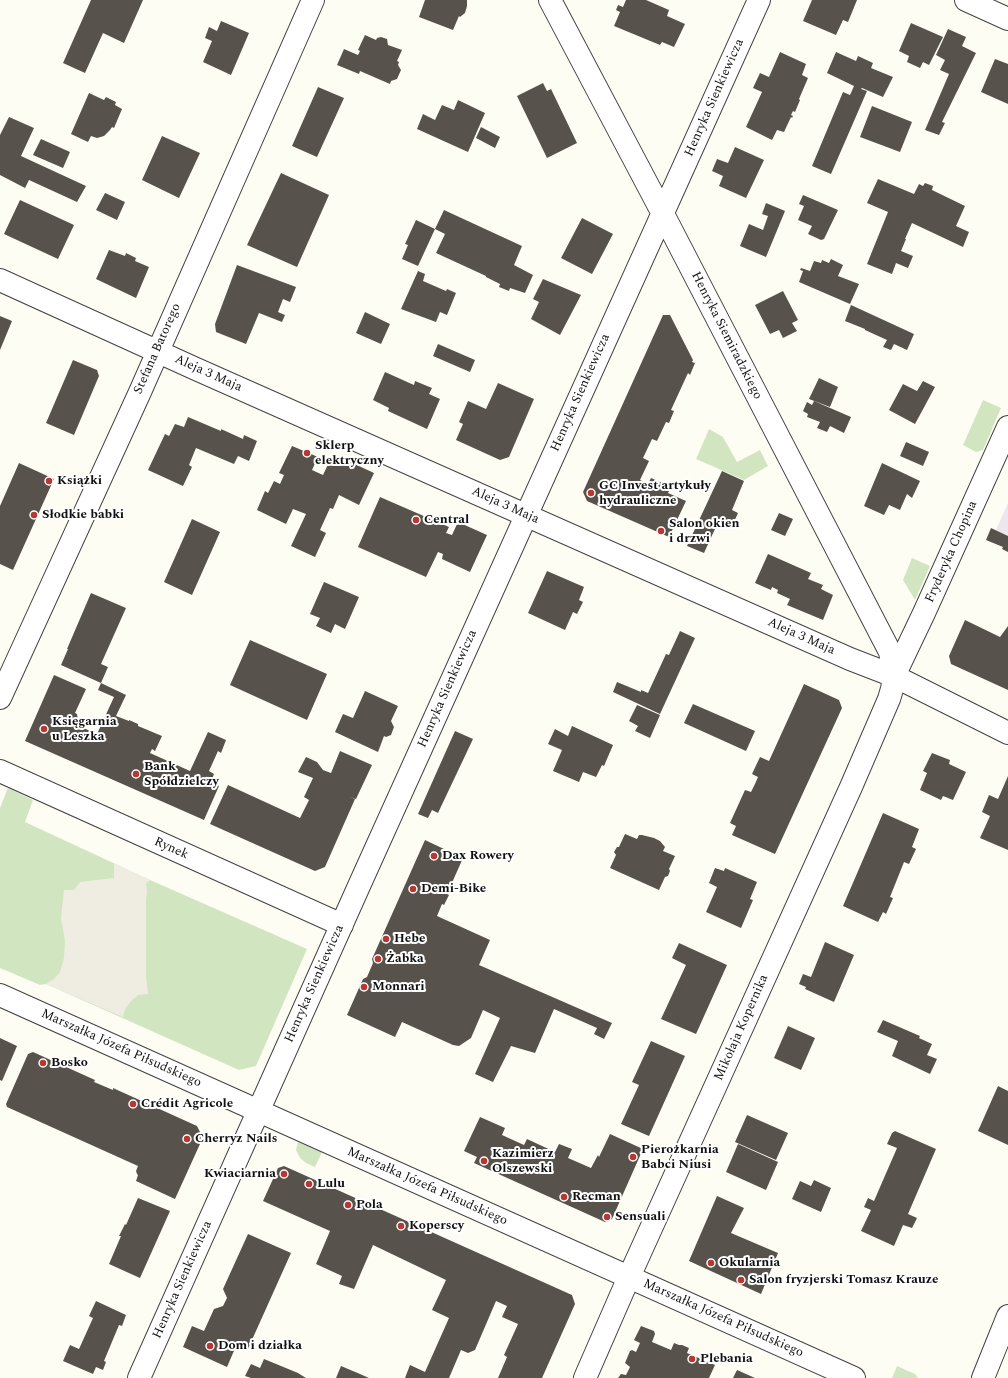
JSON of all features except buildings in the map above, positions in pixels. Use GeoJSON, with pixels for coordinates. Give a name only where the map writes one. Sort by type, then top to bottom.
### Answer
{"type":"FeatureCollection","features":[{"type":"Feature","properties":{"kind":"street","name":"Stefana Batorego"},"geometry":{"type":"LineString","coordinates":[[0,698],[140,392],[314,0]]}},
{"type":"Feature","properties":{"kind":"street","name":"Henryka Siemiradzkiego"},"geometry":{"type":"LineString","coordinates":[[550,0],[662,212],[890,652],[894,676]]}},
{"type":"Feature","properties":{"kind":"street","name":"Henryka Sienkiewicza"},"geometry":{"type":"LineString","coordinates":[[139,1378],[662,212],[759,0]]}},
{"type":"Feature","properties":{"kind":"street"},"geometry":{"type":"LineString","coordinates":[[966,0],[1008,19]]}},
{"type":"Feature","properties":{"kind":"street","name":"Aleja 3 Maja"},"geometry":{"type":"LineString","coordinates":[[0,280],[526,516],[870,668],[894,676],[1008,733]]}},
{"type":"Feature","properties":{"kind":"street","name":"Fryderyka Chopina"},"geometry":{"type":"LineString","coordinates":[[894,676],[1008,428]]}},
{"type":"Feature","properties":{"kind":"street","name":"Mikołaja Kopernika"},"geometry":{"type":"LineString","coordinates":[[585,1378],[629,1277],[848,794],[889,700],[894,676]]}},
{"type":"Feature","properties":{"kind":"street","name":"Rynek"},"geometry":{"type":"LineString","coordinates":[[0,771],[342,925]]}},
{"type":"Feature","properties":{"kind":"street","name":"Marszałka Józefa Piłsudskiego"},"geometry":{"type":"LineString","coordinates":[[0,995],[854,1378]]}},
{"type":"Feature","properties":{"kind":"street"},"geometry":{"type":"LineString","coordinates":[[983,1378],[1008,1316]]}},
{"type":"Feature","properties":{"kind":"shaded area"},"geometry":{"type":"Polygon","coordinates":[[[1008,503],[1008,536],[996,530],[1008,503]]]}},
{"type":"Feature","properties":{"kind":"shaded area"},"geometry":{"type":"Polygon","coordinates":[[[114,863],[150,880],[146,884],[146,976],[148,994],[138,995],[131,1001],[125,1009],[123,1017],[46,984],[54,979],[60,972],[64,958],[65,941],[61,918],[64,890],[74,890],[80,882],[114,878],[114,863]]]}},
{"type":"Feature","properties":{"kind":"green space"},"geometry":{"type":"Polygon","coordinates":[[[983,400],[1001,408],[983,450],[976,452],[963,445],[983,400]]]}},
{"type":"Feature","properties":{"kind":"green space"},"geometry":{"type":"Polygon","coordinates":[[[709,429],[723,437],[737,462],[760,450],[768,466],[744,480],[696,459],[709,429]]]}},
{"type":"Feature","properties":{"kind":"green space"},"geometry":{"type":"Polygon","coordinates":[[[912,558],[930,566],[915,600],[903,580],[912,558]]]}},
{"type":"Feature","properties":{"kind":"green space"},"geometry":{"type":"Polygon","coordinates":[[[8,788],[33,800],[25,822],[150,880],[307,949],[256,1066],[239,1070],[46,984],[40,985],[0,968],[0,808],[8,788]]]}},
{"type":"Feature","properties":{"kind":"green space"},"geometry":{"type":"Polygon","coordinates":[[[298,1142],[322,1152],[315,1167],[306,1163],[300,1158],[296,1150],[298,1142]]]}},
{"type":"Feature","properties":{"kind":"green space"},"geometry":{"type":"Polygon","coordinates":[[[897,1366],[915,1374],[918,1378],[892,1378],[897,1366]]]}},
{"type":"Feature","properties":{"kind":"place","name":"Sklerp elektryczny"},"geometry":{"type":"Point","coordinates":[307,453]}},
{"type":"Feature","properties":{"kind":"place","name":"Książki"},"geometry":{"type":"Point","coordinates":[49,481]}},
{"type":"Feature","properties":{"kind":"place","name":"GC Invest artykuły hydrauliczne"},"geometry":{"type":"Point","coordinates":[591,493]}},
{"type":"Feature","properties":{"kind":"place","name":"Słodkie babki"},"geometry":{"type":"Point","coordinates":[34,515]}},
{"type":"Feature","properties":{"kind":"place","name":"Central"},"geometry":{"type":"Point","coordinates":[416,520]}},
{"type":"Feature","properties":{"kind":"place","name":"Salon okien i drzwi"},"geometry":{"type":"Point","coordinates":[661,531]}},
{"type":"Feature","properties":{"kind":"place","name":"Księgarnia u Leszka"},"geometry":{"type":"Point","coordinates":[44,729]}},
{"type":"Feature","properties":{"kind":"place","name":"Bank Spółdzielczy"},"geometry":{"type":"Point","coordinates":[136,774]}},
{"type":"Feature","properties":{"kind":"place","name":"Dax Rowery"},"geometry":{"type":"Point","coordinates":[434,856]}},
{"type":"Feature","properties":{"kind":"place","name":"Demi-Bike"},"geometry":{"type":"Point","coordinates":[413,889]}},
{"type":"Feature","properties":{"kind":"place","name":"Hebe"},"geometry":{"type":"Point","coordinates":[386,939]}},
{"type":"Feature","properties":{"kind":"place","name":"Żabka"},"geometry":{"type":"Point","coordinates":[378,959]}},
{"type":"Feature","properties":{"kind":"place","name":"Monnari"},"geometry":{"type":"Point","coordinates":[364,987]}},
{"type":"Feature","properties":{"kind":"place","name":"Bosko"},"geometry":{"type":"Point","coordinates":[43,1063]}},
{"type":"Feature","properties":{"kind":"place","name":"Crédit Agricole"},"geometry":{"type":"Point","coordinates":[133,1104]}},
{"type":"Feature","properties":{"kind":"place","name":"Cherryz Nails"},"geometry":{"type":"Point","coordinates":[187,1139]}},
{"type":"Feature","properties":{"kind":"place","name":"Pierożkarnia Babci Niusi"},"geometry":{"type":"Point","coordinates":[633,1157]}},
{"type":"Feature","properties":{"kind":"place","name":"Kazimierz Olszewski"},"geometry":{"type":"Point","coordinates":[484,1161]}},
{"type":"Feature","properties":{"kind":"place","name":"Kwiaciarnia"},"geometry":{"type":"Point","coordinates":[284,1174]}},
{"type":"Feature","properties":{"kind":"place","name":"Lulu"},"geometry":{"type":"Point","coordinates":[309,1184]}},
{"type":"Feature","properties":{"kind":"place","name":"Recman"},"geometry":{"type":"Point","coordinates":[564,1197]}},
{"type":"Feature","properties":{"kind":"place","name":"Pola"},"geometry":{"type":"Point","coordinates":[348,1205]}},
{"type":"Feature","properties":{"kind":"place","name":"Sensuali"},"geometry":{"type":"Point","coordinates":[607,1217]}},
{"type":"Feature","properties":{"kind":"place","name":"Koperscy"},"geometry":{"type":"Point","coordinates":[401,1226]}},
{"type":"Feature","properties":{"kind":"place","name":"Okularnia"},"geometry":{"type":"Point","coordinates":[711,1263]}},
{"type":"Feature","properties":{"kind":"place","name":"Salon fryzjerski Tomasz Krauze"},"geometry":{"type":"Point","coordinates":[741,1280]}},
{"type":"Feature","properties":{"kind":"place","name":"Dom i działka"},"geometry":{"type":"Point","coordinates":[210,1346]}},
{"type":"Feature","properties":{"kind":"place","name":"Plebania"},"geometry":{"type":"Point","coordinates":[692,1359]}}]}
